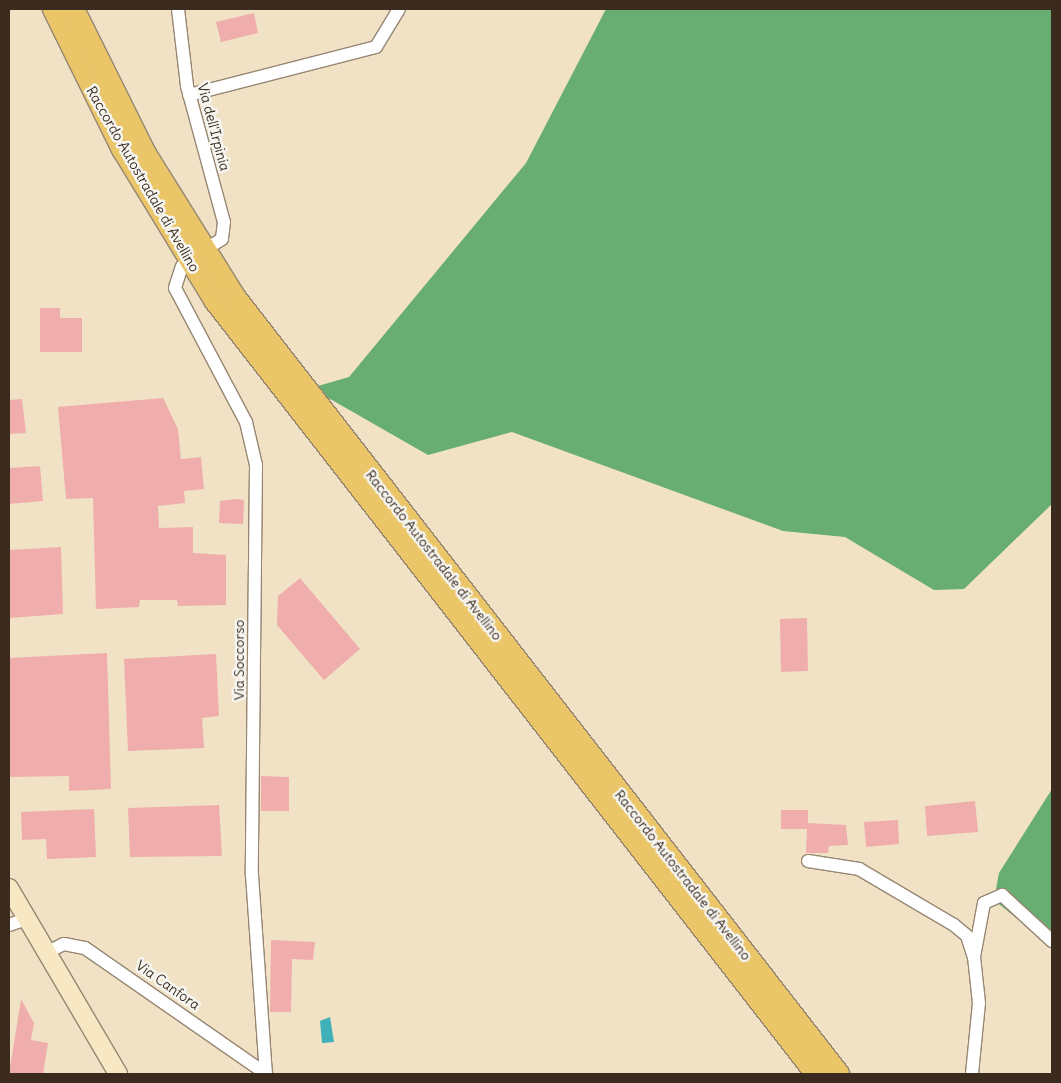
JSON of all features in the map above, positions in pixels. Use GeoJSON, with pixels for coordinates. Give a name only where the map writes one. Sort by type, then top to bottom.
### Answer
{"type":"FeatureCollection","features":[{"type":"Feature","properties":{"kind":"highway","name":"Raccordo Autostradale di Avellino"},"geometry":{"type":"LineString","coordinates":[[54,9],[123,149],[215,300],[817,1074]]}},
{"type":"Feature","properties":{"kind":"highway","name":"Raccordo Autostradale di Avellino"},"geometry":{"type":"LineString","coordinates":[[73,9],[145,154],[234,298],[838,1074]]}},
{"type":"Feature","properties":{"kind":"street","name":"Via dell'Irpinia"},"geometry":{"type":"LineString","coordinates":[[178,9],[189,95],[224,222],[222,239],[211,246]]}},
{"type":"Feature","properties":{"kind":"street"},"geometry":{"type":"LineString","coordinates":[[189,95],[376,47],[399,9]]}},
{"type":"Feature","properties":{"kind":"street","name":"Via Soccorso"},"geometry":{"type":"LineString","coordinates":[[182,266],[175,288],[246,422],[256,465],[252,875],[266,1074]]}},
{"type":"Feature","properties":{"kind":"street"},"geometry":{"type":"LineString","coordinates":[[808,861],[859,869],[954,925],[967,936],[974,957],[979,1003],[972,1074]]}},
{"type":"Feature","properties":{"kind":"street"},"geometry":{"type":"LineString","coordinates":[[9,888],[118,1074]]}},
{"type":"Feature","properties":{"kind":"street"},"geometry":{"type":"LineString","coordinates":[[974,957],[984,903],[992,896],[1002,895],[1019,907],[1052,940]]}},
{"type":"Feature","properties":{"kind":"street"},"geometry":{"type":"LineString","coordinates":[[9,925],[26,919]]}},
{"type":"Feature","properties":{"kind":"street","name":"Via Canfora"},"geometry":{"type":"LineString","coordinates":[[46,953],[64,944],[85,948],[266,1074]]}},
{"type":"Feature","properties":{"kind":"green space"},"geometry":{"type":"Polygon","coordinates":[[[606,9],[1052,9],[1052,504],[964,589],[934,590],[845,537],[783,531],[512,432],[428,455],[311,388],[349,377],[526,163],[606,9]]]}},
{"type":"Feature","properties":{"kind":"green space"},"geometry":{"type":"Polygon","coordinates":[[[1052,789],[1052,947],[994,900],[999,873],[1052,789]]]}},
{"type":"Feature","properties":{"kind":"water"},"geometry":{"type":"Polygon","coordinates":[[[330,1017],[334,1042],[322,1043],[320,1021],[330,1017]]]}},
{"type":"Feature","properties":{"kind":"building"},"geometry":{"type":"Polygon","coordinates":[[[254,13],[258,33],[221,42],[216,22],[254,13]]]}},
{"type":"Feature","properties":{"kind":"building"},"geometry":{"type":"Polygon","coordinates":[[[40,308],[60,308],[60,318],[82,318],[82,352],[40,352],[40,308]]]}},
{"type":"Feature","properties":{"kind":"building"},"geometry":{"type":"Polygon","coordinates":[[[163,398],[178,429],[181,459],[201,457],[204,489],[184,491],[185,503],[158,506],[159,528],[193,527],[193,553],[226,555],[226,605],[178,606],[177,600],[140,600],[139,607],[96,609],[93,498],[66,499],[58,407],[163,398]]]}},
{"type":"Feature","properties":{"kind":"building"},"geometry":{"type":"Polygon","coordinates":[[[22,399],[26,433],[9,434],[9,400],[22,399]]]}},
{"type":"Feature","properties":{"kind":"building"},"geometry":{"type":"Polygon","coordinates":[[[40,466],[43,501],[9,504],[9,468],[40,466]]]}},
{"type":"Feature","properties":{"kind":"building"},"geometry":{"type":"Polygon","coordinates":[[[244,500],[243,524],[219,523],[220,501],[244,500]]]}},
{"type":"Feature","properties":{"kind":"building"},"geometry":{"type":"Polygon","coordinates":[[[61,547],[63,614],[9,618],[9,550],[61,547]]]}},
{"type":"Feature","properties":{"kind":"building"},"geometry":{"type":"Polygon","coordinates":[[[300,578],[360,649],[324,680],[277,625],[278,596],[300,578]]]}},
{"type":"Feature","properties":{"kind":"building"},"geometry":{"type":"Polygon","coordinates":[[[807,618],[808,671],[781,672],[780,619],[807,618]]]}},
{"type":"Feature","properties":{"kind":"building"},"geometry":{"type":"Polygon","coordinates":[[[107,653],[111,789],[69,791],[69,776],[9,777],[9,658],[107,653]]]}},
{"type":"Feature","properties":{"kind":"building"},"geometry":{"type":"Polygon","coordinates":[[[216,654],[219,716],[202,718],[204,748],[128,751],[124,659],[216,654]]]}},
{"type":"Feature","properties":{"kind":"building"},"geometry":{"type":"Polygon","coordinates":[[[261,776],[289,777],[289,811],[261,811],[261,776]]]}},
{"type":"Feature","properties":{"kind":"building"},"geometry":{"type":"Polygon","coordinates":[[[975,801],[978,832],[927,836],[925,806],[975,801]]]}},
{"type":"Feature","properties":{"kind":"building"},"geometry":{"type":"Polygon","coordinates":[[[219,805],[222,856],[130,857],[128,808],[219,805]]]}},
{"type":"Feature","properties":{"kind":"building"},"geometry":{"type":"Polygon","coordinates":[[[94,809],[96,857],[47,859],[46,839],[22,840],[21,812],[94,809]]]}},
{"type":"Feature","properties":{"kind":"building"},"geometry":{"type":"Polygon","coordinates":[[[781,810],[808,810],[808,823],[846,825],[848,845],[829,846],[828,853],[806,853],[807,829],[781,829],[781,810]]]}},
{"type":"Feature","properties":{"kind":"building"},"geometry":{"type":"Polygon","coordinates":[[[898,820],[899,844],[866,847],[864,822],[898,820]]]}},
{"type":"Feature","properties":{"kind":"building"},"geometry":{"type":"Polygon","coordinates":[[[271,940],[315,942],[313,960],[292,959],[291,1012],[270,1012],[271,940]]]}},
{"type":"Feature","properties":{"kind":"building"},"geometry":{"type":"Polygon","coordinates":[[[21,999],[34,1023],[31,1040],[48,1043],[43,1074],[9,1074],[21,999]]]}}]}
